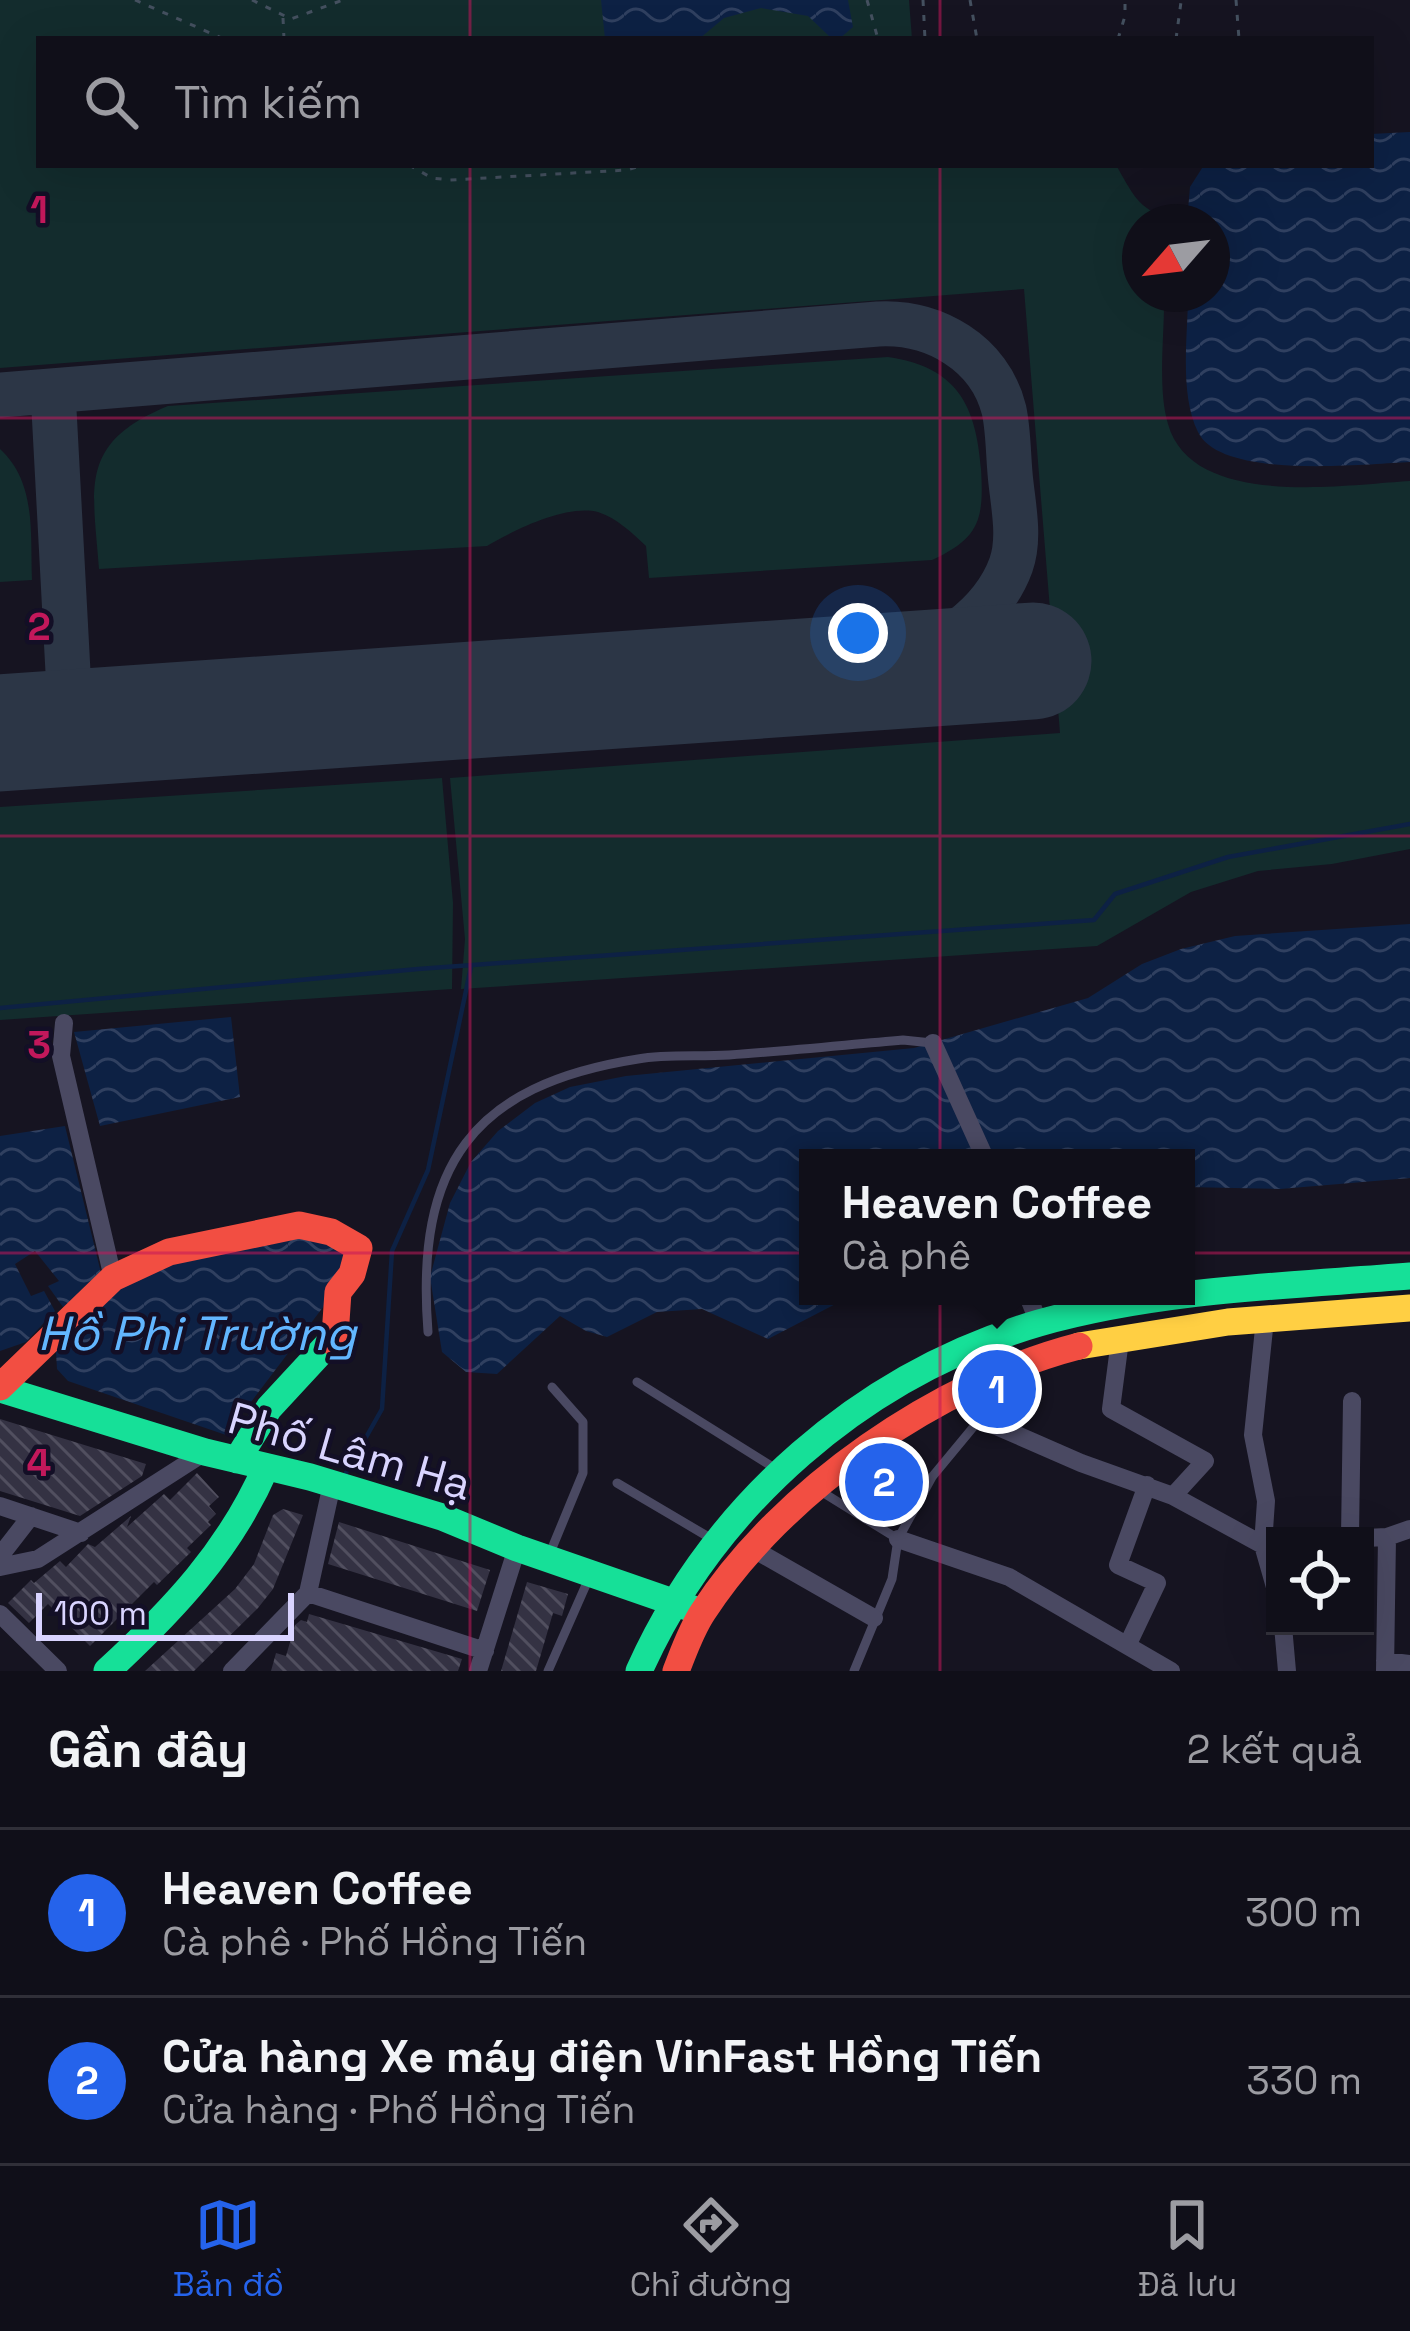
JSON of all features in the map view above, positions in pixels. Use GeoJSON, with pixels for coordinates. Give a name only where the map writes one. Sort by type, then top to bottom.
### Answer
{"type":"FeatureCollection","features":[{"type":"Feature","properties":{"kind":"main road"},"geometry":{"type":"LineString","coordinates":[[0,1388],[113,1278],[169,1252],[299,1225],[331,1232],[359,1247],[352,1274],[338,1292],[335,1336],[268,1408],[237,1460]]}},
{"type":"Feature","properties":{"kind":"main road"},"geometry":{"type":"LineString","coordinates":[[1195,1296],[1410,1276]]}},
{"type":"Feature","properties":{"kind":"main road"},"geometry":{"type":"LineString","coordinates":[[639,1671],[673,1600],[717,1542],[781,1472],[835,1424],[940,1360],[1039,1323],[1145,1305]]}},
{"type":"Feature","properties":{"kind":"main road"},"geometry":{"type":"LineString","coordinates":[[676,1671],[702,1613],[755,1550],[818,1489],[847,1463],[976,1382],[1048,1354],[1120,1340],[1265,1319],[1410,1308]]}},
{"type":"Feature","properties":{"kind":"main road","name":"Phố Lâm Hạ"},"geometry":{"type":"LineString","coordinates":[[0,1388],[205,1452],[442,1517],[702,1613]]}},
{"type":"Feature","properties":{"kind":"main road"},"geometry":{"type":"LineString","coordinates":[[107,1671],[177,1605],[218,1558],[244,1519],[266,1466]]}},
{"type":"Feature","properties":{"kind":"street"},"geometry":{"type":"LineString","coordinates":[[64,1023],[61,1057],[113,1278]]}},
{"type":"Feature","properties":{"kind":"street"},"geometry":{"type":"LineString","coordinates":[[933,1043],[981,1149]]}},
{"type":"Feature","properties":{"kind":"street"},"geometry":{"type":"LineString","coordinates":[[1032,1305],[1039,1323]]}},
{"type":"Feature","properties":{"kind":"street"},"geometry":{"type":"LineString","coordinates":[[1265,1319],[1253,1435],[1268,1527]]}},
{"type":"Feature","properties":{"kind":"street"},"geometry":{"type":"LineString","coordinates":[[1120,1340],[1111,1409],[1205,1461],[1173,1496]]}},
{"type":"Feature","properties":{"kind":"street"},"geometry":{"type":"LineString","coordinates":[[976,1382],[980,1419],[1081,1463],[1148,1485],[1266,1543]]}},
{"type":"Feature","properties":{"kind":"street"},"geometry":{"type":"LineString","coordinates":[[1350,1527],[1352,1401]]}},
{"type":"Feature","properties":{"kind":"street"},"geometry":{"type":"LineString","coordinates":[[0,1567],[38,1558],[205,1452]]}},
{"type":"Feature","properties":{"kind":"street"},"geometry":{"type":"LineString","coordinates":[[232,1671],[308,1593],[332,1484]]}},
{"type":"Feature","properties":{"kind":"street"},"geometry":{"type":"LineString","coordinates":[[1128,1644],[1157,1583],[1118,1564],[1148,1485]]}},
{"type":"Feature","properties":{"kind":"street"},"geometry":{"type":"LineString","coordinates":[[0,1506],[81,1533]]}},
{"type":"Feature","properties":{"kind":"street"},"geometry":{"type":"LineString","coordinates":[[0,1556],[32,1516]]}},
{"type":"Feature","properties":{"kind":"street"},"geometry":{"type":"LineString","coordinates":[[1374,1538],[1410,1529]]}},
{"type":"Feature","properties":{"kind":"street"},"geometry":{"type":"LineString","coordinates":[[1387,1538],[1385,1666],[1410,1664]]}},
{"type":"Feature","properties":{"kind":"street"},"geometry":{"type":"LineString","coordinates":[[898,1539],[1009,1577],[1171,1671]]}},
{"type":"Feature","properties":{"kind":"street"},"geometry":{"type":"LineString","coordinates":[[478,1671],[517,1548]]}},
{"type":"Feature","properties":{"kind":"street"},"geometry":{"type":"LineString","coordinates":[[755,1550],[874,1618]]}},
{"type":"Feature","properties":{"kind":"street"},"geometry":{"type":"LineString","coordinates":[[308,1593],[485,1651]]}},
{"type":"Feature","properties":{"kind":"street"},"geometry":{"type":"LineString","coordinates":[[0,1614],[58,1671]]}},
{"type":"Feature","properties":{"kind":"street"},"geometry":{"type":"LineString","coordinates":[[1284,1635],[1287,1671]]}},
{"type":"Feature","properties":{"kind":"lane"},"geometry":{"type":"LineString","coordinates":[[428,1332],[423,1276],[430,1225],[447,1177],[471,1134],[518,1094],[545,1080],[643,1058],[903,1040],[933,1043]]}},
{"type":"Feature","properties":{"kind":"lane"},"geometry":{"type":"LineString","coordinates":[[637,1382],[781,1472]]}},
{"type":"Feature","properties":{"kind":"lane"},"geometry":{"type":"LineString","coordinates":[[548,1558],[583,1473],[584,1422],[552,1387]]}},
{"type":"Feature","properties":{"kind":"lane"},"geometry":{"type":"LineString","coordinates":[[854,1671],[892,1579],[898,1539],[932,1477],[980,1419]]}},
{"type":"Feature","properties":{"kind":"lane"},"geometry":{"type":"LineString","coordinates":[[617,1483],[717,1542]]}},
{"type":"Feature","properties":{"kind":"lane"},"geometry":{"type":"LineString","coordinates":[[818,1489],[898,1539]]}},
{"type":"Feature","properties":{"kind":"lane"},"geometry":{"type":"LineString","coordinates":[[548,1671],[592,1573]]}},
{"type":"Feature","properties":{"kind":"path"},"geometry":{"type":"LineString","coordinates":[[135,0],[217,36]]}},
{"type":"Feature","properties":{"kind":"path"},"geometry":{"type":"LineString","coordinates":[[252,0],[284,18],[301,18],[343,0]]}},
{"type":"Feature","properties":{"kind":"path"},"geometry":{"type":"LineString","coordinates":[[867,0],[877,36]]}},
{"type":"Feature","properties":{"kind":"path"},"geometry":{"type":"LineString","coordinates":[[923,0],[925,36]]}},
{"type":"Feature","properties":{"kind":"path"},"geometry":{"type":"LineString","coordinates":[[970,0],[976,36]]}},
{"type":"Feature","properties":{"kind":"path"},"geometry":{"type":"LineString","coordinates":[[1119,36],[1125,0]]}},
{"type":"Feature","properties":{"kind":"path"},"geometry":{"type":"LineString","coordinates":[[1236,0],[1239,36]]}},
{"type":"Feature","properties":{"kind":"path"},"geometry":{"type":"LineString","coordinates":[[1176,36],[1181,2]]}},
{"type":"Feature","properties":{"kind":"path"},"geometry":{"type":"LineString","coordinates":[[284,18],[284,36]]}},
{"type":"Feature","properties":{"kind":"path"},"geometry":{"type":"LineString","coordinates":[[414,168],[432,178],[450,180],[633,168]]}},
{"type":"Feature","properties":{"kind":"green space"},"geometry":{"type":"Polygon","coordinates":[[[0,0],[909,0],[912,36],[36,36],[36,168],[1118,168],[1143,204],[1122,204],[1122,312],[1164,312],[1165,410],[1182,451],[1206,469],[1272,486],[1410,481],[1410,849],[1332,864],[1258,871],[1191,892],[1097,946],[461,989],[465,939],[450,778],[1060,733],[1024,289],[0,368],[0,0]]]}},
{"type":"Feature","properties":{"kind":"green space"},"geometry":{"type":"Polygon","coordinates":[[[888,357],[912,362],[946,380],[968,408],[974,426],[981,469],[976,525],[960,544],[932,560],[649,578],[646,546],[612,518],[585,511],[541,520],[487,546],[99,569],[94,491],[105,452],[139,420],[168,406],[888,357]]]}},
{"type":"Feature","properties":{"kind":"green space"},"geometry":{"type":"Polygon","coordinates":[[[0,449],[26,493],[32,580],[0,582],[0,449]]]}},
{"type":"Feature","properties":{"kind":"green space"},"geometry":{"type":"Polygon","coordinates":[[[442,778],[453,903],[452,989],[0,1020],[0,807],[442,778]]]}},
{"type":"Feature","properties":{"kind":"water"},"geometry":{"type":"Polygon","coordinates":[[[601,0],[848,0],[853,27],[842,36],[829,36],[808,16],[761,8],[724,18],[703,36],[605,36],[601,0]]]}},
{"type":"Feature","properties":{"kind":"water"},"geometry":{"type":"Polygon","coordinates":[[[1410,132],[1410,462],[1295,466],[1234,457],[1212,447],[1198,432],[1188,400],[1187,312],[1230,312],[1230,204],[1189,204],[1190,187],[1202,168],[1374,168],[1374,134],[1410,132]]]}},
{"type":"Feature","properties":{"kind":"water"},"geometry":{"type":"Polygon","coordinates":[[[1410,924],[1410,1178],[1280,1189],[1195,1187],[1195,1149],[799,1149],[799,1305],[834,1305],[768,1339],[702,1309],[657,1312],[607,1337],[560,1316],[497,1374],[466,1372],[442,1352],[430,1277],[450,1203],[471,1162],[498,1131],[535,1103],[570,1087],[626,1076],[914,1048],[1088,998],[1142,964],[1235,936],[1410,924]]]}},
{"type":"Feature","properties":{"kind":"water"},"geometry":{"type":"Polygon","coordinates":[[[231,1017],[240,1097],[100,1126],[74,1032],[231,1017]]]}},
{"type":"Feature","properties":{"kind":"water","name":"Hồ Phi Trường"},"geometry":{"type":"Polygon","coordinates":[[[65,1126],[102,1277],[63,1307],[48,1286],[59,1281],[35,1251],[15,1264],[31,1296],[44,1291],[55,1311],[26,1342],[0,1351],[0,1136],[65,1126]]]}},
{"type":"Feature","properties":{"kind":"water","name":"Hồ Phi Trường"},"geometry":{"type":"Polygon","coordinates":[[[328,1237],[352,1248],[349,1273],[226,1435],[68,1381],[57,1369],[56,1352],[132,1271],[219,1242],[328,1237]]]}},
{"type":"Feature","properties":{"kind":"building"},"geometry":{"type":"Polygon","coordinates":[[[0,1419],[146,1464],[142,1476],[80,1516],[0,1491],[0,1419]]]}},
{"type":"Feature","properties":{"kind":"building"},"geometry":{"type":"Polygon","coordinates":[[[197,1473],[219,1497],[209,1506],[216,1514],[208,1522],[211,1525],[187,1548],[191,1552],[90,1646],[48,1604],[29,1623],[8,1603],[31,1580],[34,1583],[60,1561],[66,1567],[88,1544],[95,1547],[131,1516],[127,1527],[164,1494],[170,1500],[197,1473]]]}},
{"type":"Feature","properties":{"kind":"building"},"geometry":{"type":"Polygon","coordinates":[[[283,1509],[303,1515],[273,1589],[258,1608],[194,1671],[145,1671],[235,1589],[254,1564],[273,1515],[283,1509]]]}},
{"type":"Feature","properties":{"kind":"building"},"geometry":{"type":"Polygon","coordinates":[[[339,1522],[490,1570],[477,1611],[328,1564],[339,1522]]]}},
{"type":"Feature","properties":{"kind":"building"},"geometry":{"type":"Polygon","coordinates":[[[527,1582],[568,1594],[562,1616],[553,1613],[536,1671],[501,1671],[527,1582]]]}},
{"type":"Feature","properties":{"kind":"building"},"geometry":{"type":"Polygon","coordinates":[[[309,1614],[462,1659],[458,1671],[271,1671],[276,1653],[286,1656],[295,1625],[307,1622],[309,1614]]]}},
{"type":"Feature","properties":{"kind":"waterway"},"geometry":{"type":"LineString","coordinates":[[0,1008],[418,969],[1094,920],[1115,894],[1228,857],[1410,824]]}},
{"type":"Feature","properties":{"kind":"waterway"},"geometry":{"type":"LineString","coordinates":[[343,1478],[382,1409],[392,1251],[428,1170],[471,967]]}},
{"type":"Feature","properties":{"kind":"taxiway"},"geometry":{"type":"LineString","coordinates":[[0,395],[878,324],[919,328],[957,344],[997,390],[1007,428],[1015,545],[1002,584],[977,616],[944,641],[889,671]]}},
{"type":"Feature","properties":{"kind":"taxiway"},"geometry":{"type":"LineString","coordinates":[[53,391],[71,728]]}},
{"type":"Feature","properties":{"kind":"runway"},"geometry":{"type":"LineString","coordinates":[[0,733],[1033,661]]}},
{"type":"Feature","properties":{"kind":"traffic: fast"},"geometry":{"type":"LineString","coordinates":[[1195,1294],[1410,1276]]}},
{"type":"Feature","properties":{"kind":"traffic: fast"},"geometry":{"type":"LineString","coordinates":[[639,1671],[708,1553],[752,1501],[855,1411],[913,1375],[974,1346],[1039,1323],[1120,1305]]}},
{"type":"Feature","properties":{"kind":"traffic: fast"},"geometry":{"type":"LineString","coordinates":[[237,1460],[269,1408],[331,1341]]}},
{"type":"Feature","properties":{"kind":"traffic: fast"},"geometry":{"type":"LineString","coordinates":[[0,1389],[442,1517],[693,1609]]}},
{"type":"Feature","properties":{"kind":"traffic: fast"},"geometry":{"type":"LineString","coordinates":[[107,1671],[198,1577],[235,1525],[266,1467]]}},
{"type":"Feature","properties":{"kind":"traffic: slow"},"geometry":{"type":"LineString","coordinates":[[1079,1346],[1228,1322],[1410,1308]]}},
{"type":"Feature","properties":{"kind":"traffic: jam"},"geometry":{"type":"LineString","coordinates":[[0,1387],[113,1278],[169,1252],[299,1225],[331,1232],[359,1248],[352,1274],[338,1292],[331,1341]]}},
{"type":"Feature","properties":{"kind":"traffic: jam"},"geometry":{"type":"LineString","coordinates":[[676,1671],[699,1619],[736,1567],[820,1484],[919,1414],[1026,1363],[1079,1346]]}},
{"type":"Feature","properties":{"kind":"place","name":"Heaven Coffee"},"geometry":{"type":"Point","coordinates":[997,1389]}},
{"type":"Feature","properties":{"kind":"place","name":"Cửa hàng Xe máy điện VinFast Hồng Tiến"},"geometry":{"type":"Point","coordinates":[884,1482]}}]}
